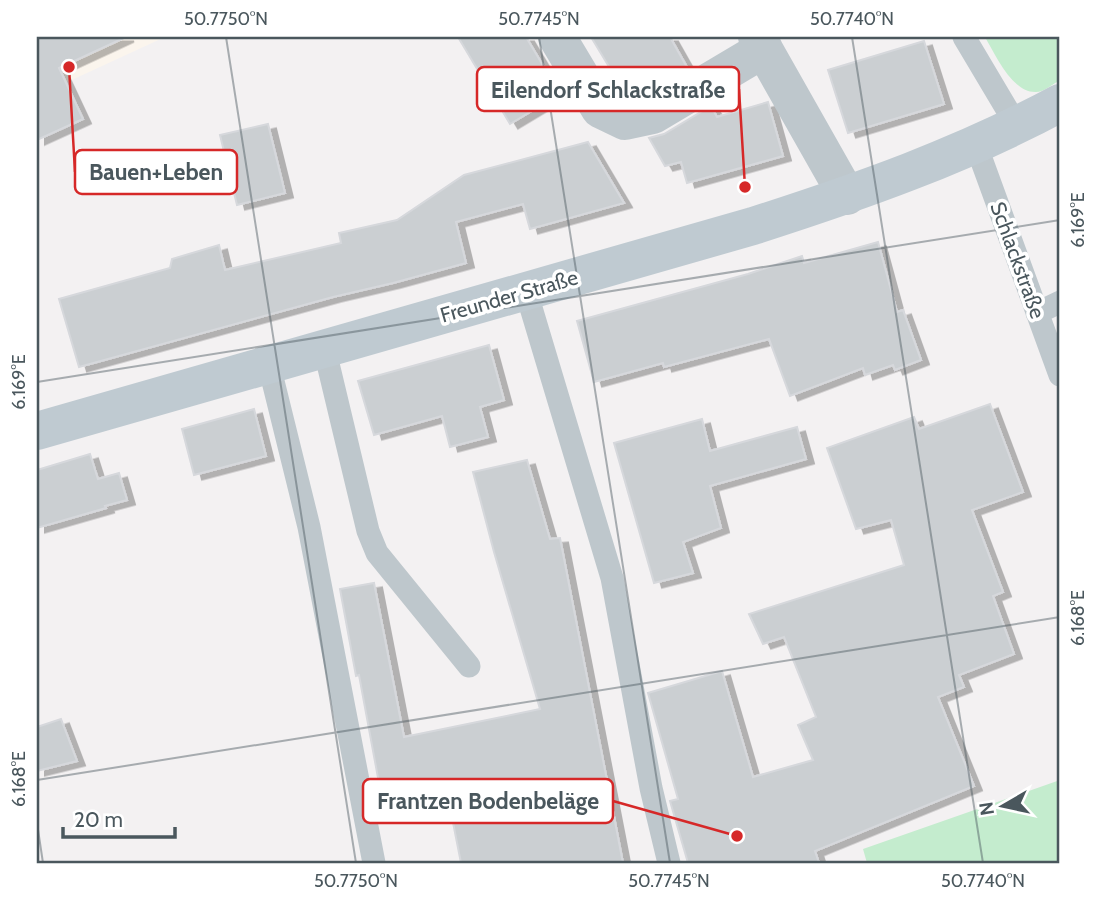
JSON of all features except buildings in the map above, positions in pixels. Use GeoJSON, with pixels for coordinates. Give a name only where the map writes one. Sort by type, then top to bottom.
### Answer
{"type":"FeatureCollection","features":[{"type":"Feature","properties":{"kind":"main road","name":"Freunder Straße"},"geometry":{"type":"LineString","coordinates":[[37,431],[753,226],[847,196],[976,145],[1017,127],[1060,103]]}},
{"type":"Feature","properties":{"kind":"street"},"geometry":{"type":"LineString","coordinates":[[556,37],[600,109],[625,121],[653,115],[761,43],[847,196]]}},
{"type":"Feature","properties":{"kind":"lane"},"geometry":{"type":"LineString","coordinates":[[964,37],[1017,127]]}},
{"type":"Feature","properties":{"kind":"lane","name":"Schlackstraße"},"geometry":{"type":"LineString","coordinates":[[976,145],[1060,374]]}},
{"type":"Feature","properties":{"kind":"lane"},"geometry":{"type":"LineString","coordinates":[[526,291],[612,578],[669,863]]}},
{"type":"Feature","properties":{"kind":"lane"},"geometry":{"type":"LineString","coordinates":[[1038,313],[1060,302]]}},
{"type":"Feature","properties":{"kind":"lane"},"geometry":{"type":"LineString","coordinates":[[324,348],[368,531],[377,553],[469,666]]}},
{"type":"Feature","properties":{"kind":"lane"},"geometry":{"type":"LineString","coordinates":[[269,365],[309,527],[374,863]]}},
{"type":"Feature","properties":{"kind":"shaded area"},"geometry":{"type":"Polygon","coordinates":[[[37,37],[165,37],[37,96],[37,37]]]}},
{"type":"Feature","properties":{"kind":"green space"},"geometry":{"type":"Polygon","coordinates":[[[985,37],[1060,37],[1060,80],[1039,92],[1027,91],[1005,71],[985,37]]]}},
{"type":"Feature","properties":{"kind":"green space"},"geometry":{"type":"Polygon","coordinates":[[[1060,780],[1060,863],[867,863],[863,849],[1060,780]]]}},
{"type":"Feature","properties":{"kind":"place","name":"Bauen+Leben"},"geometry":{"type":"Point","coordinates":[69,67]}},
{"type":"Feature","properties":{"kind":"place","name":"Eilendorf Schlackstraße"},"geometry":{"type":"Point","coordinates":[745,187]}},
{"type":"Feature","properties":{"kind":"place","name":"Frantzen Bodenbeläge"},"geometry":{"type":"Point","coordinates":[737,836]}}]}
